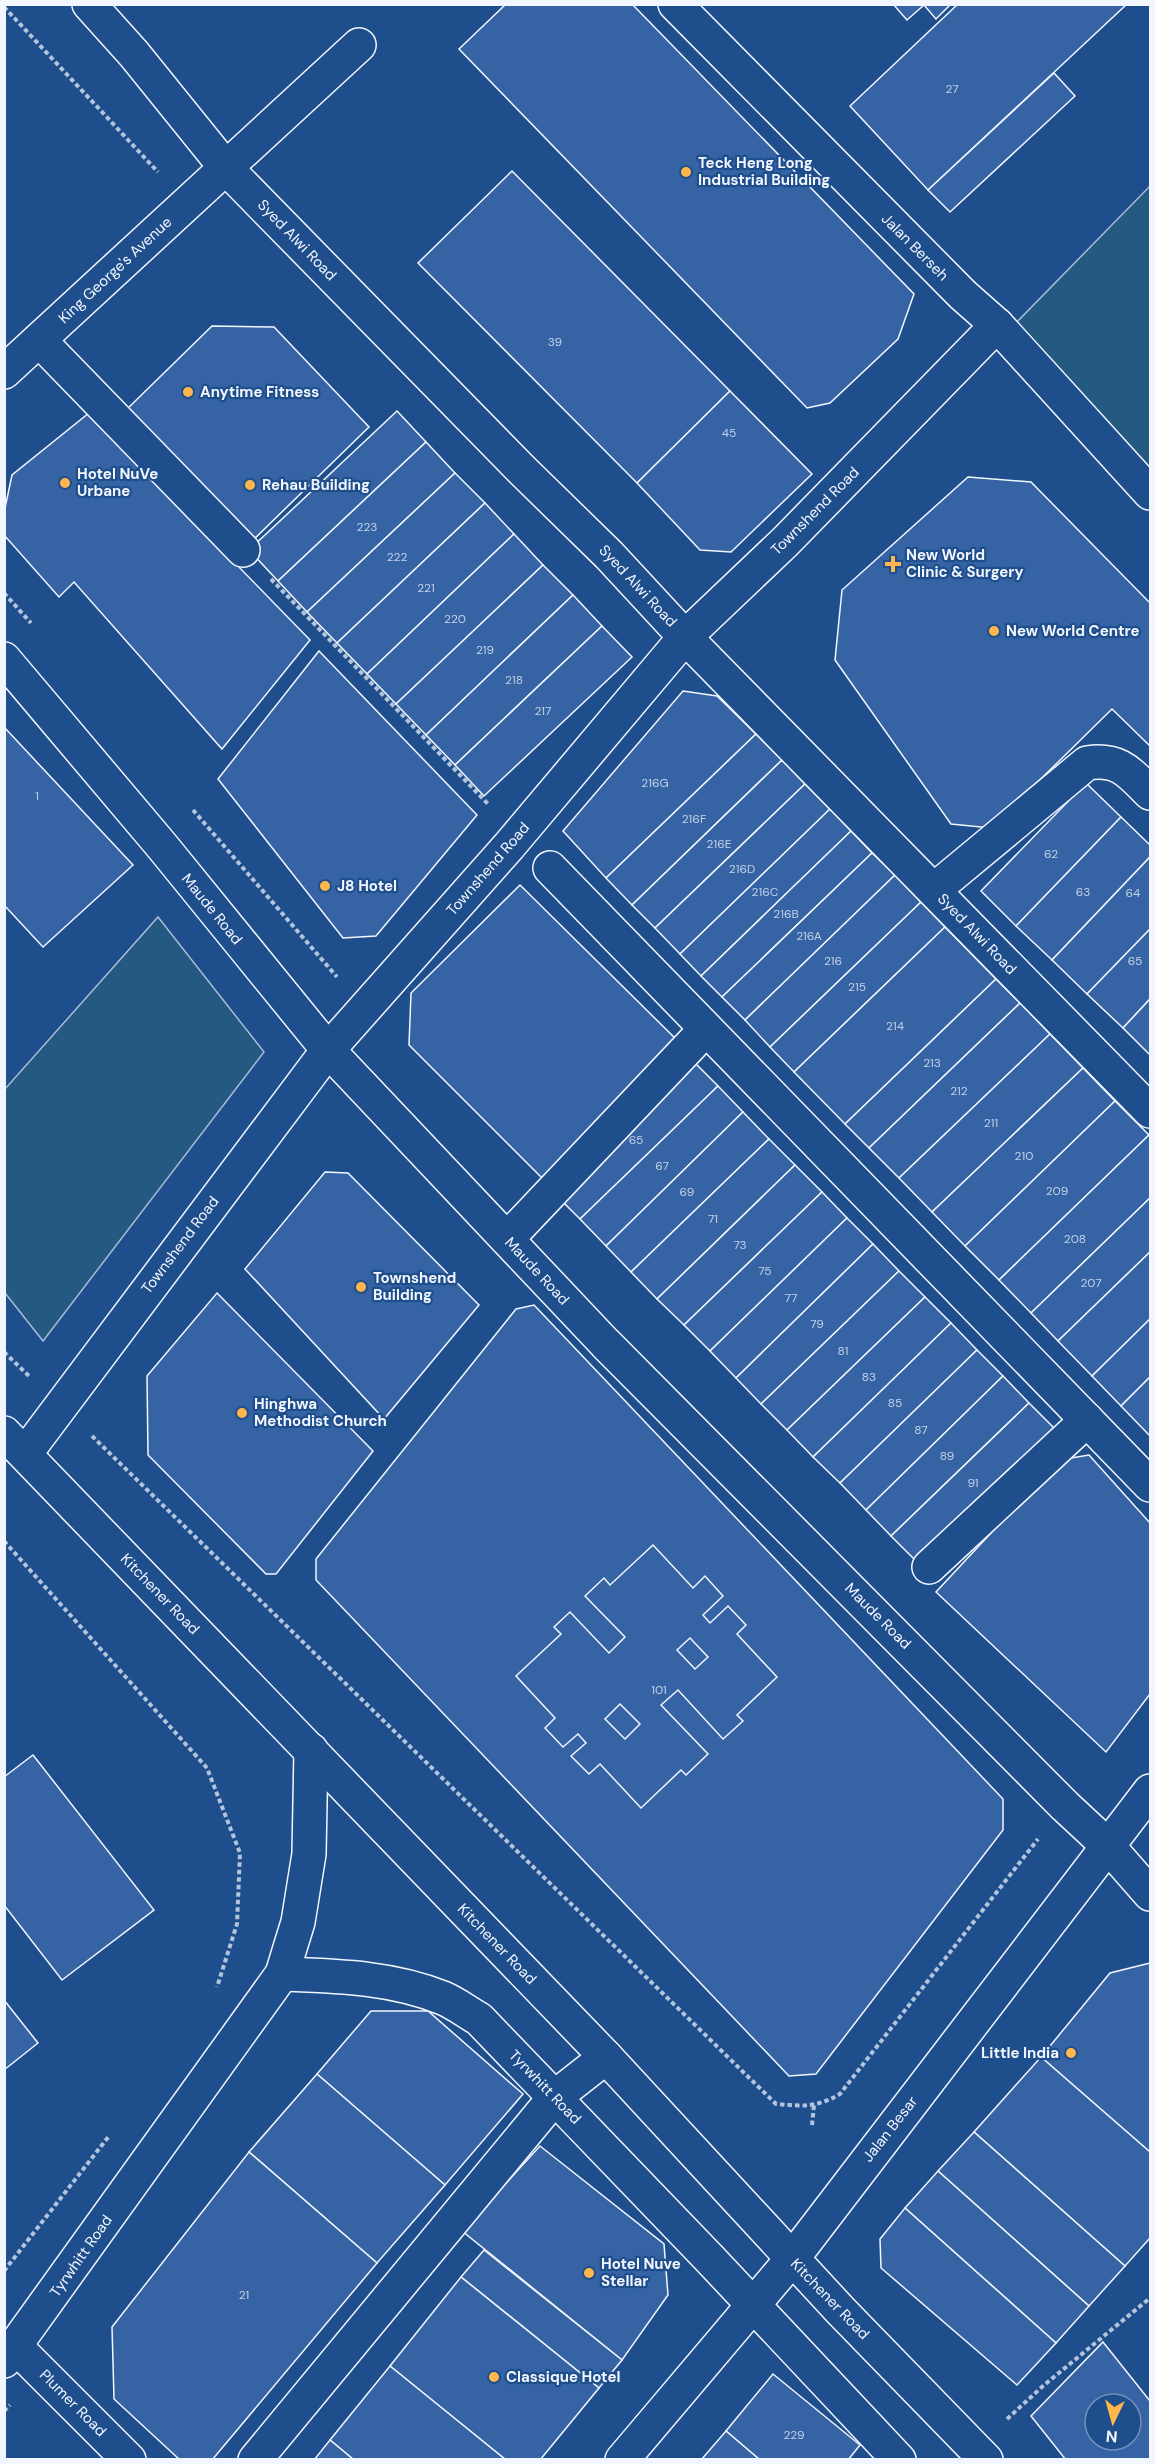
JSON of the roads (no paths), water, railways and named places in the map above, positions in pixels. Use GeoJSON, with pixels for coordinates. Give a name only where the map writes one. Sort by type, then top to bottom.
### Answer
{"type":"FeatureCollection","features":[{"type":"Feature","properties":{"kind":"street","name":"Syed Alwi Road"},"geometry":{"type":"LineString","coordinates":[[89,4],[134,54],[226,168],[522,470],[609,555],[685,637],[1150,1111]]}},
{"type":"Feature","properties":{"kind":"street","name":"Syed Alwi Road"},"geometry":{"type":"LineString","coordinates":[[114,4],[134,54]]}},
{"type":"Feature","properties":{"kind":"street","name":"Jalan Berseh"},"geometry":{"type":"LineString","coordinates":[[675,4],[963,295],[997,325],[1150,493]]}},
{"type":"Feature","properties":{"kind":"street","name":"King George's Avenue"},"geometry":{"type":"LineString","coordinates":[[4,372],[359,45]]}},
{"type":"Feature","properties":{"kind":"street","name":"Townshend Road"},"geometry":{"type":"LineString","coordinates":[[15,1443],[60,1405],[328,1050],[518,835],[685,637],[785,542],[997,325]]}},
{"type":"Feature","properties":{"kind":"street"},"geometry":{"type":"LineString","coordinates":[[39,340],[243,550]]}},
{"type":"Feature","properties":{"kind":"street","name":"Maude Road"},"geometry":{"type":"LineString","coordinates":[[4,659],[162,846],[328,1050],[507,1239],[596,1352],[1108,1846],[1150,1894]]}},
{"type":"Feature","properties":{"kind":"street"},"geometry":{"type":"LineString","coordinates":[[934,891],[1087,762],[1102,760],[1115,763],[1129,771],[1150,793]]}},
{"type":"Feature","properties":{"kind":"street"},"geometry":{"type":"LineString","coordinates":[[550,868],[1150,1485]]}},
{"type":"Feature","properties":{"kind":"street"},"geometry":{"type":"LineString","coordinates":[[507,1239],[706,1029]]}},
{"type":"Feature","properties":{"kind":"street"},"geometry":{"type":"LineString","coordinates":[[929,1567],[1087,1420]]}},
{"type":"Feature","properties":{"kind":"street","name":"Kitchener Road"},"geometry":{"type":"LineString","coordinates":[[15,1443],[606,2057],[792,2259],[979,2452]]}},
{"type":"Feature","properties":{"kind":"street","name":"Tyrwhitt Road"},"geometry":{"type":"LineString","coordinates":[[10,2354],[282,1974],[298,1922],[309,1854],[311,1750]]}},
{"type":"Feature","properties":{"kind":"street","name":"Jalan Besar"},"geometry":{"type":"LineString","coordinates":[[622,2460],[792,2259],[1150,1791]]}},
{"type":"Feature","properties":{"kind":"street","name":"Tyrwhitt Road"},"geometry":{"type":"LineString","coordinates":[[282,1974],[354,1977],[393,1982],[444,1998],[479,2019],[753,2305]]}},
{"type":"Feature","properties":{"kind":"street"},"geometry":{"type":"LineString","coordinates":[[255,2460],[555,2097],[606,2057]]}},
{"type":"Feature","properties":{"kind":"street"},"geometry":{"type":"LineString","coordinates":[[753,2305],[899,2460]]}},
{"type":"Feature","properties":{"kind":"street","name":"Plumer Road"},"geometry":{"type":"LineString","coordinates":[[10,2354],[129,2460]]}},
{"type":"Feature","properties":{"kind":"place","name":"Teck Heng Long Industrial Building"},"geometry":{"type":"Point","coordinates":[686,172]}},
{"type":"Feature","properties":{"kind":"place","name":"Anytime Fitness"},"geometry":{"type":"Point","coordinates":[188,392]}},
{"type":"Feature","properties":{"kind":"place","name":"Hotel NuVe Urbane"},"geometry":{"type":"Point","coordinates":[65,483]}},
{"type":"Feature","properties":{"kind":"place","name":"Rehau Building"},"geometry":{"type":"Point","coordinates":[250,485]}},
{"type":"Feature","properties":{"kind":"place","name":"New World Clinic & Surgery"},"geometry":{"type":"Point","coordinates":[893,564]}},
{"type":"Feature","properties":{"kind":"place","name":"New World Centre"},"geometry":{"type":"Point","coordinates":[994,631]}},
{"type":"Feature","properties":{"kind":"place","name":"J8 Hotel"},"geometry":{"type":"Point","coordinates":[325,886]}},
{"type":"Feature","properties":{"kind":"place","name":"Townshend Building"},"geometry":{"type":"Point","coordinates":[361,1287]}},
{"type":"Feature","properties":{"kind":"place","name":"Hinghwa Methodist Church"},"geometry":{"type":"Point","coordinates":[242,1413]}},
{"type":"Feature","properties":{"kind":"place","name":"Little India"},"geometry":{"type":"Point","coordinates":[1071,2053]}},
{"type":"Feature","properties":{"kind":"place","name":"Hotel Nuve Stellar"},"geometry":{"type":"Point","coordinates":[589,2273]}},
{"type":"Feature","properties":{"kind":"place","name":"Classique Hotel"},"geometry":{"type":"Point","coordinates":[494,2377]}}]}
